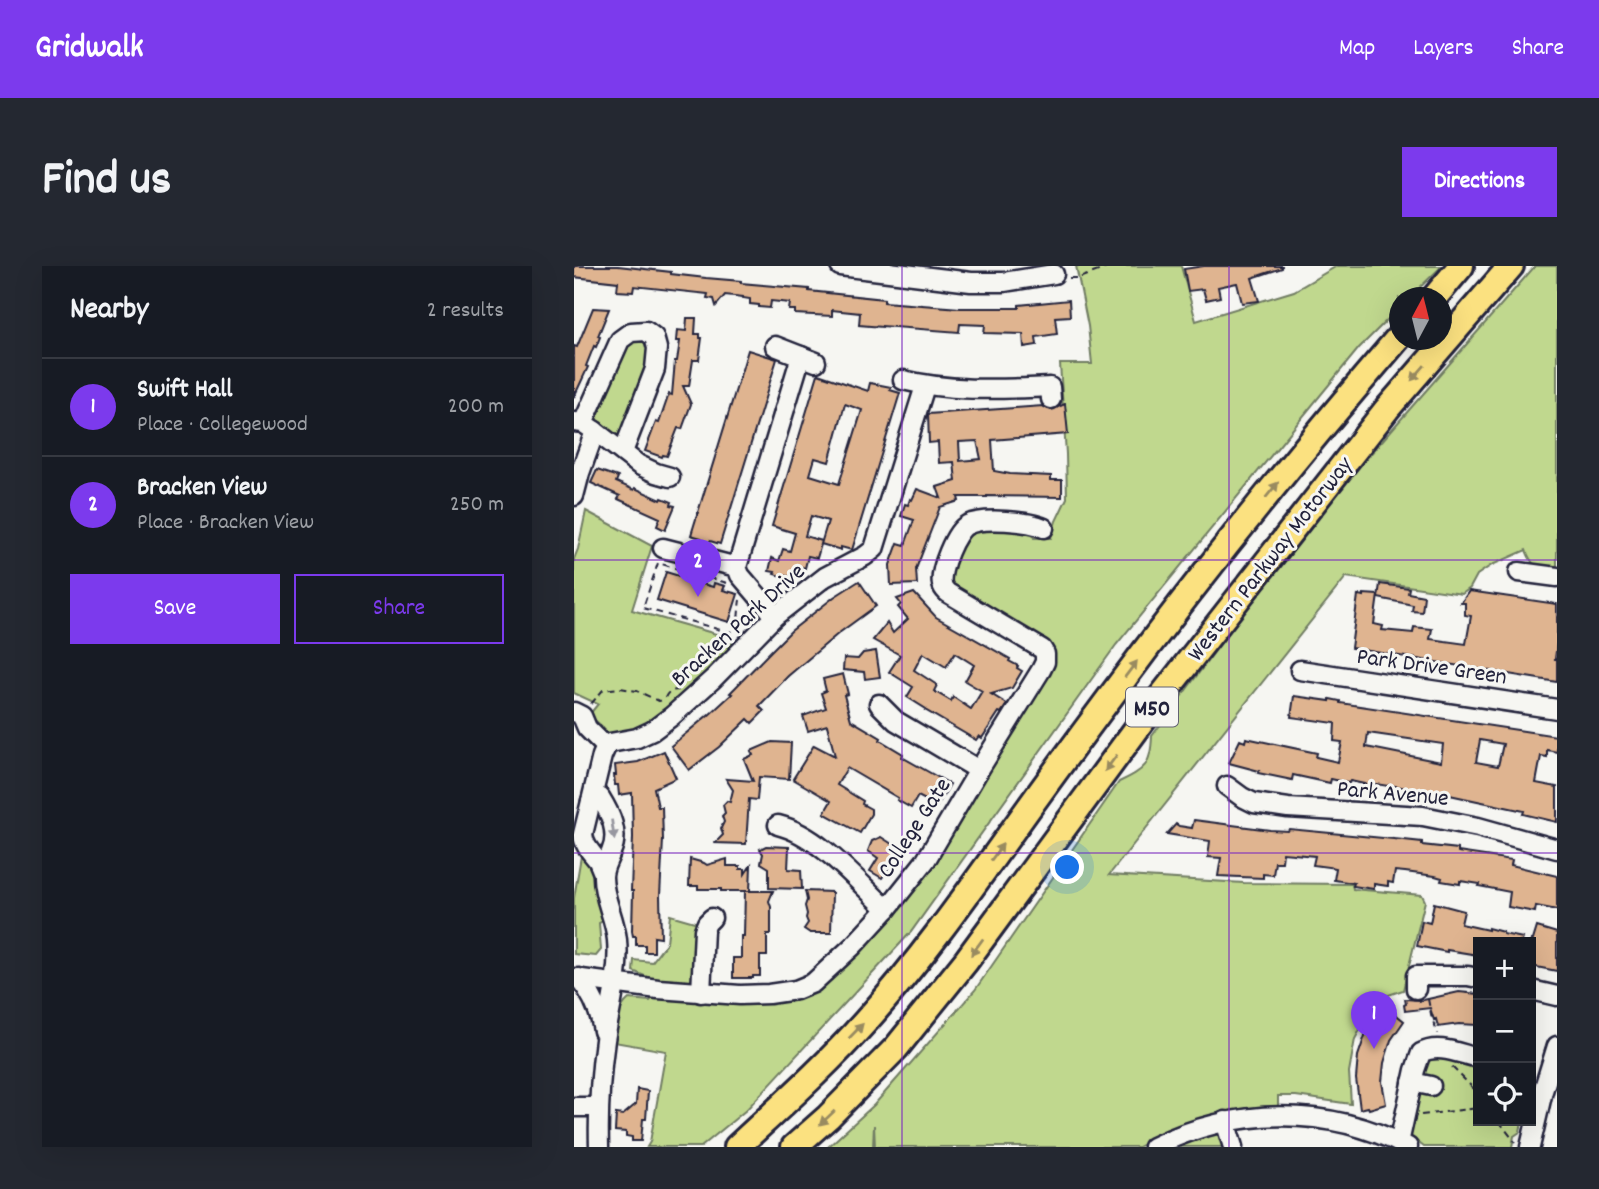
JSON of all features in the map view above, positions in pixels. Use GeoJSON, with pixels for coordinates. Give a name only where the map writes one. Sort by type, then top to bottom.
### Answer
{"type":"FeatureCollection","features":[{"type":"Feature","properties":{"kind":"highway"},"geometry":{"type":"LineString","coordinates":[[1443,287],[1461,266]]}},
{"type":"Feature","properties":{"kind":"highway","name":"Western Parkway Motorway"},"geometry":{"type":"LineString","coordinates":[[794,1147],[828,1117],[914,1027],[966,961],[1149,712],[1378,420],[1511,266]]}},
{"type":"Feature","properties":{"kind":"highway","name":"Western Parkway Motorway"},"geometry":{"type":"LineString","coordinates":[[737,1147],[805,1085],[866,1021],[908,970],[951,916],[1112,694],[1206,572],[1389,349]]}},
{"type":"Feature","properties":{"kind":"street"},"geometry":{"type":"LineString","coordinates":[[840,266],[971,282],[1004,282],[1061,276]]}},
{"type":"Feature","properties":{"kind":"street"},"geometry":{"type":"LineString","coordinates":[[574,496],[580,473],[584,425],[620,340],[631,332],[646,331],[654,337],[657,348],[655,369],[623,452]]}},
{"type":"Feature","properties":{"kind":"street"},"geometry":{"type":"LineString","coordinates":[[735,576],[808,359],[775,346]]}},
{"type":"Feature","properties":{"kind":"street"},"geometry":{"type":"LineString","coordinates":[[903,380],[925,386],[970,389],[1050,387],[1051,399]]}},
{"type":"Feature","properties":{"kind":"street","name":"Bracken Park Drive"},"geometry":{"type":"LineString","coordinates":[[606,747],[610,743],[637,738],[652,731],[713,679],[775,616],[825,577],[874,549],[925,386]]}},
{"type":"Feature","properties":{"kind":"street"},"geometry":{"type":"LineString","coordinates":[[584,425],[639,465],[670,477]]}},
{"type":"Feature","properties":{"kind":"street","name":"College Gate"},"geometry":{"type":"LineString","coordinates":[[576,978],[701,993],[769,994],[796,990],[813,983],[853,946],[926,860],[1045,662],[1045,654],[1034,643],[948,593],[942,583],[944,568],[958,532],[977,522],[1011,522],[1044,528]]}},
{"type":"Feature","properties":{"kind":"street"},"geometry":{"type":"LineString","coordinates":[[663,548],[735,576],[740,575],[775,616]]}},
{"type":"Feature","properties":{"kind":"street"},"geometry":{"type":"LineString","coordinates":[[1519,572],[1557,577]]}},
{"type":"Feature","properties":{"kind":"street","name":"Park Drive Green"},"geometry":{"type":"LineString","coordinates":[[1300,670],[1557,709]]}},
{"type":"Feature","properties":{"kind":"street","name":"College Gate"},"geometry":{"type":"LineString","coordinates":[[879,704],[896,721],[979,770]]}},
{"type":"Feature","properties":{"kind":"street"},"geometry":{"type":"LineString","coordinates":[[578,714],[587,728],[606,747],[583,834],[579,840],[599,862],[603,873]]}},
{"type":"Feature","properties":{"kind":"street","name":"Park Avenue"},"geometry":{"type":"LineString","coordinates":[[1227,786],[1242,797],[1262,804],[1433,818],[1478,827],[1557,849]]}},
{"type":"Feature","properties":{"kind":"street"},"geometry":{"type":"LineString","coordinates":[[591,801],[600,797],[608,809],[614,827],[614,846],[605,864],[603,885],[617,939],[598,1107],[599,1147]]}},
{"type":"Feature","properties":{"kind":"street","name":"College Gate"},"geometry":{"type":"LineString","coordinates":[[778,825],[813,841],[887,909]]}},
{"type":"Feature","properties":{"kind":"street"},"geometry":{"type":"LineString","coordinates":[[701,993],[704,930],[712,918]]}},
{"type":"Feature","properties":{"kind":"street"},"geometry":{"type":"LineString","coordinates":[[576,978],[587,988],[601,1016],[605,1043]]}},
{"type":"Feature","properties":{"kind":"street"},"geometry":{"type":"LineString","coordinates":[[1421,983],[1473,978]]}},
{"type":"Feature","properties":{"kind":"street"},"geometry":{"type":"LineString","coordinates":[[1536,991],[1557,996]]}},
{"type":"Feature","properties":{"kind":"street"},"geometry":{"type":"LineString","coordinates":[[1530,1147],[1557,1046]]}},
{"type":"Feature","properties":{"kind":"street"},"geometry":{"type":"LineString","coordinates":[[1153,1147],[1225,1121],[1286,1115],[1340,1122],[1375,1140],[1404,1145],[1406,1114],[1421,1053],[1427,1049],[1440,1049],[1473,1057]]}},
{"type":"Feature","properties":{"kind":"street"},"geometry":{"type":"LineString","coordinates":[[1412,1082],[1432,1086]]}},
{"type":"Feature","properties":{"kind":"street"},"geometry":{"type":"LineString","coordinates":[[574,1107],[598,1107]]}},
{"type":"Feature","properties":{"kind":"street"},"geometry":{"type":"LineString","coordinates":[[1225,1121],[1233,1147]]}},
{"type":"Feature","properties":{"kind":"path"},"geometry":{"type":"LineString","coordinates":[[1061,276],[1079,278],[1112,266]]}},
{"type":"Feature","properties":{"kind":"path"},"geometry":{"type":"LineString","coordinates":[[735,576],[658,563],[643,608],[721,632],[731,632],[736,627],[740,598]]}},
{"type":"Feature","properties":{"kind":"path"},"geometry":{"type":"LineString","coordinates":[[578,714],[603,690],[620,688],[637,691],[659,701],[664,700],[672,690],[684,691]]}},
{"type":"Feature","properties":{"kind":"path"},"geometry":{"type":"LineString","coordinates":[[1421,983],[1438,1032],[1440,1049],[1448,1063],[1473,1088]]}},
{"type":"Feature","properties":{"kind":"path"},"geometry":{"type":"LineString","coordinates":[[1406,1114],[1423,1115],[1473,1109]]}},
{"type":"Feature","properties":{"kind":"path"},"geometry":{"type":"LineString","coordinates":[[1503,1126],[1518,1147]]}},
{"type":"Feature","properties":{"kind":"green space"},"geometry":{"type":"Polygon","coordinates":[[[1076,266],[1181,266],[1196,321],[1294,291],[1337,266],[1442,266],[1420,287],[1389,287],[1389,318],[1359,348],[1116,645],[911,932],[746,1110],[701,1147],[647,1147],[666,1051],[614,1042],[617,1019],[625,1003],[629,999],[650,1001],[655,995],[788,997],[887,909],[1048,646],[953,585],[948,576],[950,565],[971,529],[1031,529],[1034,538],[1051,538],[1067,498],[1060,364],[1092,364],[1088,326],[1076,266]]]}},
{"type":"Feature","properties":{"kind":"green space"},"geometry":{"type":"Polygon","coordinates":[[[1535,266],[1557,266],[1557,570],[1537,566],[1531,561],[1526,550],[1477,575],[1470,588],[1462,594],[1346,577],[1109,875],[1244,883],[1352,884],[1353,889],[1422,895],[1425,901],[1403,990],[1377,999],[1355,1039],[1349,1072],[1351,1104],[1278,1096],[1278,1107],[1209,1116],[1176,1128],[1138,1147],[875,1147],[874,1125],[873,1147],[828,1147],[874,1105],[975,990],[1119,782],[1145,765],[1150,754],[1152,736],[1282,561],[1332,498],[1535,266]]]}},
{"type":"Feature","properties":{"kind":"green space"},"geometry":{"type":"Polygon","coordinates":[[[633,338],[647,339],[652,353],[620,440],[595,423],[593,418],[617,356],[633,338]]]}},
{"type":"Feature","properties":{"kind":"green space"},"geometry":{"type":"Polygon","coordinates":[[[586,511],[652,546],[632,610],[723,636],[737,646],[685,698],[640,731],[608,737],[604,728],[589,715],[598,704],[574,693],[574,559],[586,511]]]}},
{"type":"Feature","properties":{"kind":"green space"},"geometry":{"type":"Polygon","coordinates":[[[581,856],[595,866],[597,895],[603,921],[599,923],[601,950],[596,956],[574,954],[574,898],[581,856]]]}},
{"type":"Feature","properties":{"kind":"green space"},"geometry":{"type":"Polygon","coordinates":[[[670,915],[698,923],[695,984],[654,980],[633,971],[634,960],[652,962],[667,942],[670,915]]]}},
{"type":"Feature","properties":{"kind":"green space"},"geometry":{"type":"Polygon","coordinates":[[[1429,1055],[1473,1062],[1473,1126],[1521,1126],[1520,1132],[1514,1136],[1512,1147],[1424,1147],[1411,1137],[1407,1130],[1417,1094],[1421,1092],[1428,1077],[1421,1069],[1429,1055]]]}},
{"type":"Feature","properties":{"kind":"green space"},"geometry":{"type":"Polygon","coordinates":[[[1215,1130],[1221,1134],[1225,1147],[1169,1147],[1215,1130]]]}},
{"type":"Feature","properties":{"kind":"building"},"geometry":{"type":"Polygon","coordinates":[[[574,266],[618,266],[884,299],[884,302],[960,308],[1019,308],[1019,305],[1069,300],[1070,316],[1055,317],[1057,334],[1036,337],[1037,345],[1024,347],[1023,334],[984,333],[985,325],[960,324],[959,332],[859,325],[860,313],[832,310],[832,316],[795,314],[795,310],[789,310],[790,303],[771,301],[770,308],[759,307],[750,304],[750,299],[725,295],[716,306],[714,299],[707,298],[708,294],[634,286],[633,292],[617,291],[618,282],[574,277],[574,266]]]}},
{"type":"Feature","properties":{"kind":"building"},"geometry":{"type":"Polygon","coordinates":[[[1204,266],[1282,268],[1252,278],[1259,301],[1242,303],[1237,283],[1218,287],[1220,297],[1206,300],[1203,289],[1188,291],[1184,269],[1204,266]]]}},
{"type":"Feature","properties":{"kind":"building"},"geometry":{"type":"Polygon","coordinates":[[[593,308],[609,309],[574,397],[574,346],[577,347],[593,308]]]}},
{"type":"Feature","properties":{"kind":"building"},"geometry":{"type":"Polygon","coordinates":[[[687,318],[696,318],[695,334],[700,334],[702,338],[699,360],[693,360],[689,386],[683,386],[691,404],[682,429],[678,428],[667,456],[662,457],[645,451],[669,394],[672,395],[680,341],[676,341],[677,330],[686,331],[687,318]]]}},
{"type":"Feature","properties":{"kind":"building"},"geometry":{"type":"Polygon","coordinates":[[[748,350],[777,359],[720,544],[700,541],[701,538],[691,535],[748,350]]]}},
{"type":"Feature","properties":{"kind":"building"},"geometry":{"type":"Polygon","coordinates":[[[818,374],[868,391],[870,383],[891,387],[890,390],[900,393],[852,550],[821,544],[817,558],[808,556],[805,568],[798,566],[795,578],[787,578],[769,571],[772,558],[779,561],[783,549],[790,551],[795,533],[772,526],[818,374]],[[845,404],[829,462],[815,458],[810,475],[839,484],[862,410],[845,404]],[[811,516],[805,536],[822,541],[828,521],[811,516]]]}},
{"type":"Feature","properties":{"kind":"building"},"geometry":{"type":"Polygon","coordinates":[[[1065,404],[1068,434],[992,440],[994,471],[1051,476],[1051,480],[1062,480],[1062,497],[958,497],[959,501],[940,507],[916,569],[917,584],[891,585],[890,565],[898,543],[905,545],[914,520],[901,516],[905,504],[908,505],[910,499],[912,500],[917,489],[941,498],[937,487],[956,481],[954,462],[939,463],[938,442],[929,443],[928,414],[1043,406],[1051,410],[1065,404]],[[977,441],[959,442],[960,461],[981,459],[977,441]]]}},
{"type":"Feature","properties":{"kind":"building"},"geometry":{"type":"Polygon","coordinates":[[[597,470],[618,477],[616,482],[634,490],[635,488],[672,502],[671,505],[675,506],[665,530],[657,526],[660,518],[591,483],[597,470]]]}},
{"type":"Feature","properties":{"kind":"building"},"geometry":{"type":"Polygon","coordinates":[[[666,572],[679,576],[680,572],[691,575],[689,580],[713,587],[714,583],[725,586],[723,590],[738,594],[729,622],[657,600],[666,572]]]}},
{"type":"Feature","properties":{"kind":"building"},"geometry":{"type":"Polygon","coordinates":[[[859,581],[876,606],[788,676],[759,706],[764,711],[752,723],[748,719],[719,747],[689,770],[671,746],[732,694],[730,693],[791,631],[859,581]]]}},
{"type":"Feature","properties":{"kind":"building"},"geometry":{"type":"Polygon","coordinates":[[[1380,584],[1409,588],[1408,593],[1424,596],[1422,612],[1412,611],[1413,605],[1378,598],[1380,584]]]}},
{"type":"Feature","properties":{"kind":"building"},"geometry":{"type":"Polygon","coordinates":[[[1469,591],[1557,604],[1557,682],[1351,648],[1358,595],[1364,594],[1378,595],[1374,624],[1383,626],[1382,630],[1413,633],[1414,627],[1432,629],[1430,639],[1466,644],[1471,616],[1465,615],[1465,603],[1461,603],[1469,591]]]}},
{"type":"Feature","properties":{"kind":"building"},"geometry":{"type":"Polygon","coordinates":[[[914,593],[936,617],[1010,659],[1009,661],[1022,671],[1012,688],[991,694],[1007,704],[982,738],[979,736],[976,740],[925,710],[907,697],[913,687],[889,672],[900,655],[873,640],[887,623],[893,633],[908,619],[898,607],[901,604],[897,599],[914,593]],[[923,653],[914,670],[937,685],[934,691],[951,701],[953,697],[971,709],[982,691],[965,681],[974,665],[955,653],[946,667],[923,653]]]}},
{"type":"Feature","properties":{"kind":"building"},"geometry":{"type":"Polygon","coordinates":[[[876,651],[880,677],[865,679],[864,672],[843,670],[844,658],[858,659],[863,653],[876,651]]]}},
{"type":"Feature","properties":{"kind":"building"},"geometry":{"type":"Polygon","coordinates":[[[843,674],[848,694],[844,695],[851,720],[881,738],[880,740],[903,754],[902,757],[950,784],[937,806],[918,796],[911,808],[847,768],[837,785],[871,809],[860,833],[824,813],[831,801],[793,779],[814,745],[835,756],[827,725],[808,731],[803,716],[826,708],[821,693],[826,691],[823,679],[843,674]]]}},
{"type":"Feature","properties":{"kind":"building"},"geometry":{"type":"Polygon","coordinates":[[[1294,696],[1330,699],[1340,703],[1557,736],[1557,752],[1547,750],[1547,757],[1541,756],[1536,783],[1557,787],[1557,822],[1523,814],[1524,811],[1445,794],[1331,779],[1330,783],[1293,775],[1292,780],[1229,763],[1240,740],[1245,742],[1246,738],[1317,753],[1316,757],[1338,762],[1342,742],[1334,741],[1335,723],[1291,717],[1294,696]],[[1368,733],[1366,747],[1441,762],[1443,744],[1368,733]],[[1480,740],[1476,762],[1498,766],[1503,744],[1480,740]]]}},
{"type":"Feature","properties":{"kind":"building"},"geometry":{"type":"Polygon","coordinates":[[[772,742],[791,743],[789,779],[759,777],[757,800],[749,799],[746,844],[715,843],[723,835],[723,805],[727,801],[730,802],[733,790],[726,779],[753,781],[744,759],[753,755],[751,751],[772,742]]]}},
{"type":"Feature","properties":{"kind":"building"},"geometry":{"type":"Polygon","coordinates":[[[664,751],[676,778],[654,788],[658,807],[662,807],[661,938],[654,937],[654,952],[645,952],[645,945],[636,945],[636,936],[633,936],[632,931],[632,793],[619,795],[614,775],[615,765],[638,762],[664,751]]]}},
{"type":"Feature","properties":{"kind":"building"},"geometry":{"type":"Polygon","coordinates":[[[1194,820],[1270,830],[1289,829],[1422,842],[1422,845],[1512,860],[1511,865],[1557,876],[1557,910],[1536,906],[1535,912],[1508,907],[1510,892],[1479,886],[1480,884],[1441,881],[1442,878],[1435,876],[1405,872],[1395,871],[1393,883],[1388,882],[1388,886],[1374,884],[1374,889],[1353,886],[1354,883],[1334,880],[1336,868],[1313,865],[1315,856],[1283,853],[1282,862],[1275,862],[1273,875],[1263,874],[1263,878],[1218,876],[1221,858],[1208,857],[1210,841],[1167,834],[1176,824],[1192,828],[1194,820]]]}},
{"type":"Feature","properties":{"kind":"building"},"geometry":{"type":"Polygon","coordinates":[[[881,837],[900,849],[882,878],[870,871],[878,858],[868,851],[872,841],[881,837]]]}},
{"type":"Feature","properties":{"kind":"building"},"geometry":{"type":"Polygon","coordinates":[[[766,846],[789,847],[788,869],[801,870],[802,889],[769,888],[769,868],[761,863],[763,854],[760,849],[766,846]]]}},
{"type":"Feature","properties":{"kind":"building"},"geometry":{"type":"Polygon","coordinates":[[[690,859],[707,865],[727,859],[727,866],[740,866],[740,869],[745,869],[745,874],[751,865],[750,891],[721,891],[689,886],[690,859]]]}},
{"type":"Feature","properties":{"kind":"building"},"geometry":{"type":"Polygon","coordinates":[[[745,891],[773,891],[769,901],[771,934],[767,934],[767,956],[760,956],[760,976],[733,978],[733,958],[741,958],[745,891]]]}},
{"type":"Feature","properties":{"kind":"building"},"geometry":{"type":"Polygon","coordinates":[[[805,891],[832,892],[831,933],[810,933],[804,929],[808,923],[805,891]]]}},
{"type":"Feature","properties":{"kind":"building"},"geometry":{"type":"Polygon","coordinates":[[[1434,903],[1464,911],[1461,924],[1488,928],[1518,937],[1473,937],[1473,954],[1417,946],[1422,921],[1430,923],[1434,903]]]}},
{"type":"Feature","properties":{"kind":"building"},"geometry":{"type":"Polygon","coordinates":[[[1537,927],[1557,933],[1557,971],[1536,967],[1534,937],[1537,927]]]}},
{"type":"Feature","properties":{"kind":"building"},"geometry":{"type":"Polygon","coordinates":[[[1459,992],[1473,993],[1473,1025],[1438,1027],[1430,1008],[1405,1011],[1405,999],[1419,1001],[1459,992]]]}},
{"type":"Feature","properties":{"kind":"building"},"geometry":{"type":"Polygon","coordinates":[[[1383,1004],[1404,1021],[1391,1040],[1384,1063],[1382,1082],[1386,1104],[1360,1109],[1356,1079],[1358,1056],[1367,1030],[1383,1004]]]}},
{"type":"Feature","properties":{"kind":"building"},"geometry":{"type":"Polygon","coordinates":[[[637,1089],[648,1091],[646,1119],[643,1119],[641,1141],[632,1141],[632,1137],[626,1136],[626,1132],[615,1131],[616,1114],[623,1115],[636,1104],[637,1089]]]}},
{"type":"Feature","properties":{"kind":"place","name":"Bracken View"},"geometry":{"type":"Point","coordinates":[698,597]}},
{"type":"Feature","properties":{"kind":"place","name":"Swift Hall"},"geometry":{"type":"Point","coordinates":[1374,1049]}}]}
